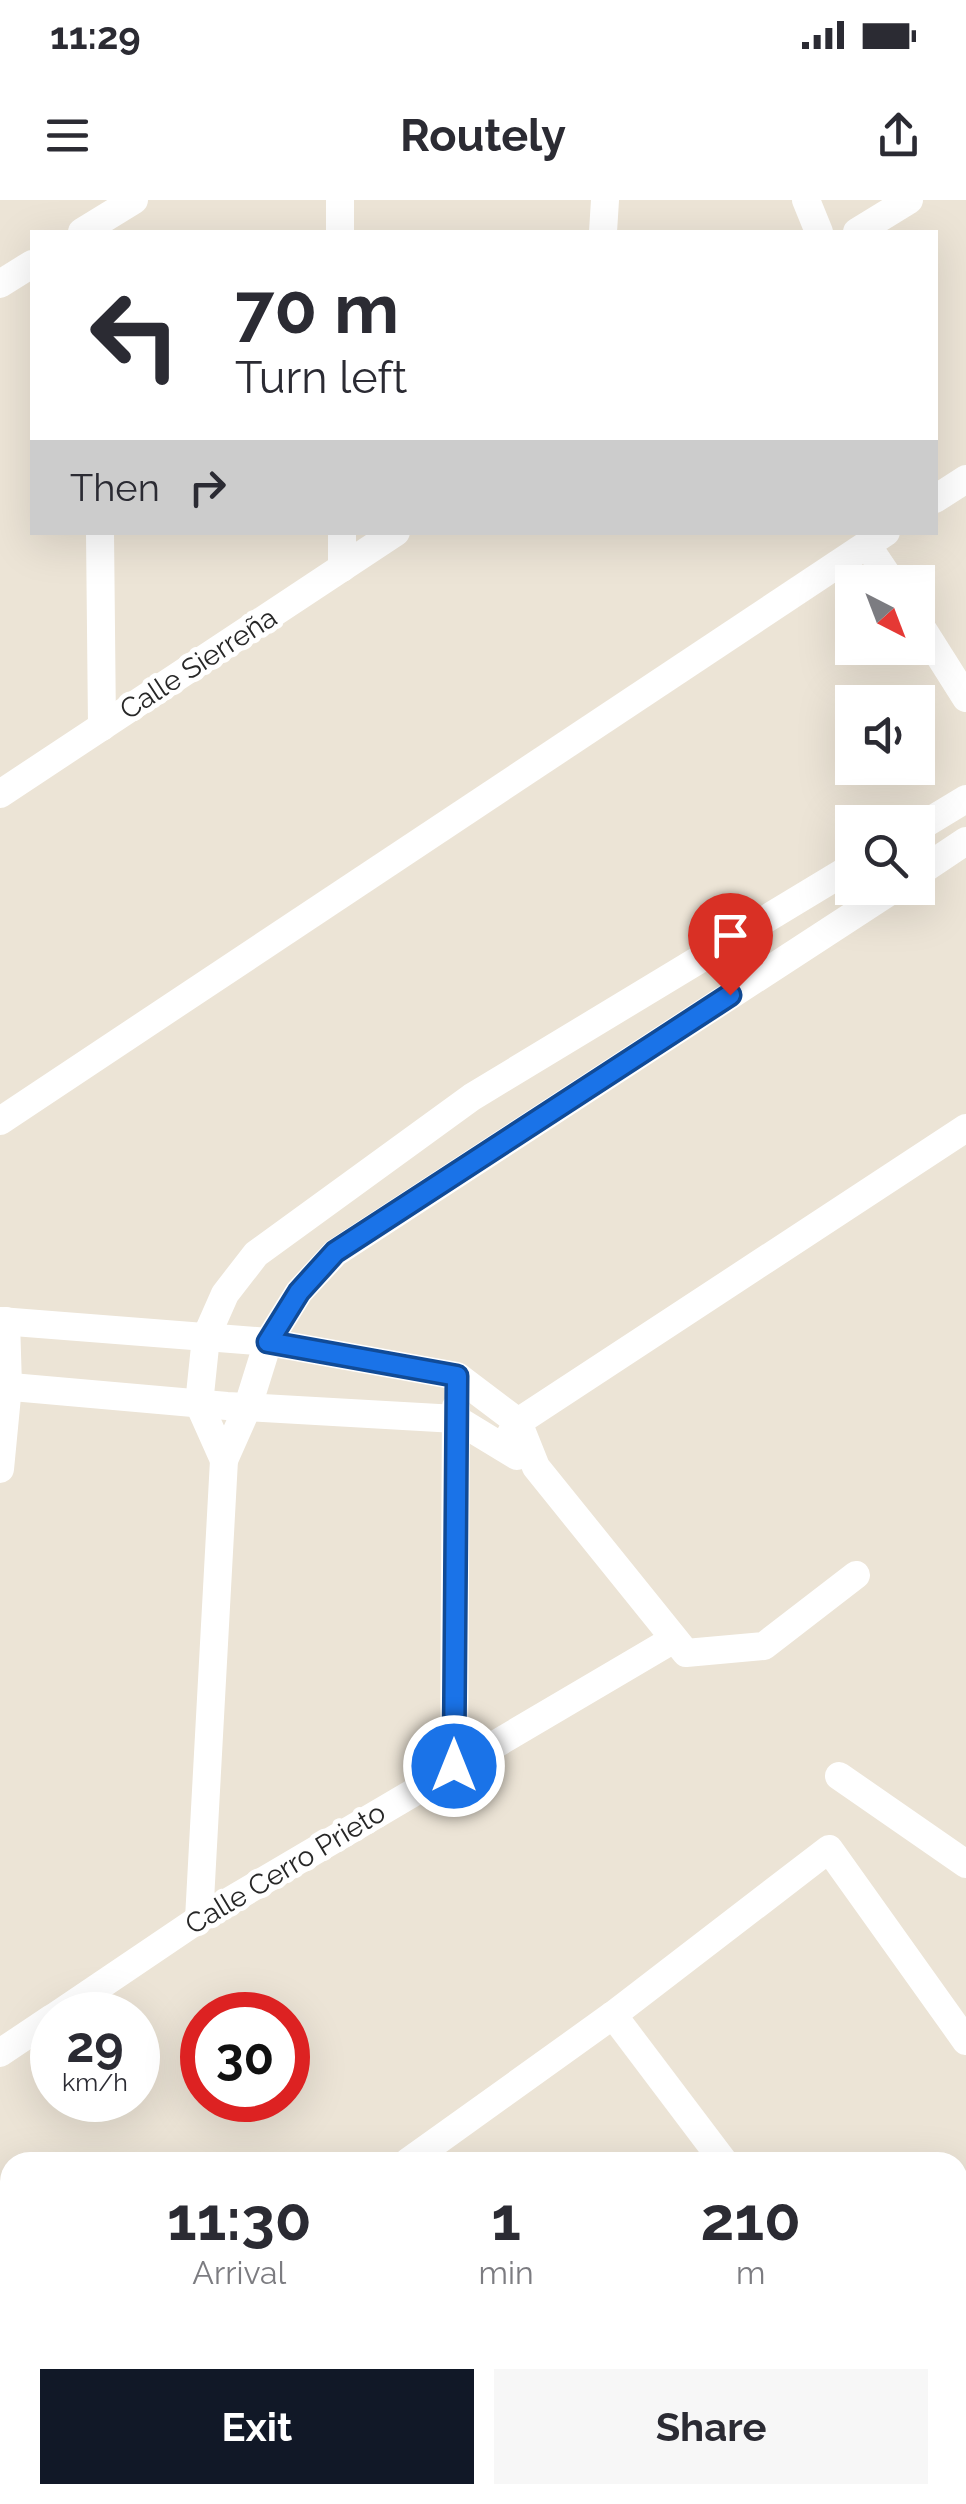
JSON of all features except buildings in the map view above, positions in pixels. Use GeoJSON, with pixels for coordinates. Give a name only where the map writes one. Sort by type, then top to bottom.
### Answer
{"type":"FeatureCollection","features":[{"type":"Feature","properties":{"kind":"street"},"geometry":{"type":"LineString","coordinates":[[85,230],[134,200]]}},
{"type":"Feature","properties":{"kind":"street"},"geometry":{"type":"LineString","coordinates":[[340,200],[340,230]]}},
{"type":"Feature","properties":{"kind":"street"},"geometry":{"type":"LineString","coordinates":[[603,230],[604,200]]}},
{"type":"Feature","properties":{"kind":"street"},"geometry":{"type":"LineString","coordinates":[[806,200],[819,230]]}},
{"type":"Feature","properties":{"kind":"street"},"geometry":{"type":"LineString","coordinates":[[860,230],[909,200]]}},
{"type":"Feature","properties":{"kind":"street"},"geometry":{"type":"LineString","coordinates":[[0,284],[30,265]]}},
{"type":"Feature","properties":{"kind":"street"},"geometry":{"type":"LineString","coordinates":[[938,498],[966,479]]}},
{"type":"Feature","properties":{"kind":"street"},"geometry":{"type":"LineString","coordinates":[[100,535],[102,727]]}},
{"type":"Feature","properties":{"kind":"street"},"geometry":{"type":"LineString","coordinates":[[342,535],[342,568]]}},
{"type":"Feature","properties":{"kind":"street","name":"Calle Sierreña"},"geometry":{"type":"LineString","coordinates":[[0,794],[392,535]]}},
{"type":"Feature","properties":{"kind":"street"},"geometry":{"type":"LineString","coordinates":[[0,1121],[877,539],[886,565]]}},
{"type":"Feature","properties":{"kind":"street"},"geometry":{"type":"LineString","coordinates":[[935,649],[966,698]]}},
{"type":"Feature","properties":{"kind":"street"},"geometry":{"type":"LineString","coordinates":[[935,817],[966,798]]}},
{"type":"Feature","properties":{"kind":"street"},"geometry":{"type":"LineString","coordinates":[[935,861],[966,841]]}},
{"type":"Feature","properties":{"kind":"street"},"geometry":{"type":"LineString","coordinates":[[224,1460],[199,1404],[206,1337],[225,1294],[256,1254],[472,1097],[835,877]]}},
{"type":"Feature","properties":{"kind":"street"},"geometry":{"type":"LineString","coordinates":[[199,1918],[224,1460],[248,1406],[268,1342],[299,1292],[335,1252],[868,905]]}},
{"type":"Feature","properties":{"kind":"street"},"geometry":{"type":"LineString","coordinates":[[502,1446],[518,1422],[966,1128]]}},
{"type":"Feature","properties":{"kind":"street"},"geometry":{"type":"LineString","coordinates":[[0,1469],[3,1321],[268,1342],[457,1376],[518,1422],[536,1467],[686,1653],[764,1646],[856,1574]]}},
{"type":"Feature","properties":{"kind":"street"},"geometry":{"type":"LineString","coordinates":[[454,1766],[457,1376]]}},
{"type":"Feature","properties":{"kind":"street"},"geometry":{"type":"LineString","coordinates":[[4,1386],[199,1404],[456,1419],[536,1467]]}},
{"type":"Feature","properties":{"kind":"street","name":"Calle Cerro Prieto"},"geometry":{"type":"LineString","coordinates":[[90,1992],[199,1918],[674,1639]]}},
{"type":"Feature","properties":{"kind":"street"},"geometry":{"type":"LineString","coordinates":[[839,1776],[966,1864]]}},
{"type":"Feature","properties":{"kind":"street"},"geometry":{"type":"LineString","coordinates":[[424,2152],[614,2015],[830,1849],[966,2041]]}},
{"type":"Feature","properties":{"kind":"street"},"geometry":{"type":"LineString","coordinates":[[614,2015],[717,2152]]}},
{"type":"Feature","properties":{"kind":"street","name":"Calle Cerro Prieto"},"geometry":{"type":"LineString","coordinates":[[0,2054],[30,2033]]}},
{"type":"Feature","properties":{"kind":"route"},"geometry":{"type":"LineString","coordinates":[[454,1766],[457,1376],[268,1342],[299,1292],[335,1252],[730,995]]}}]}
